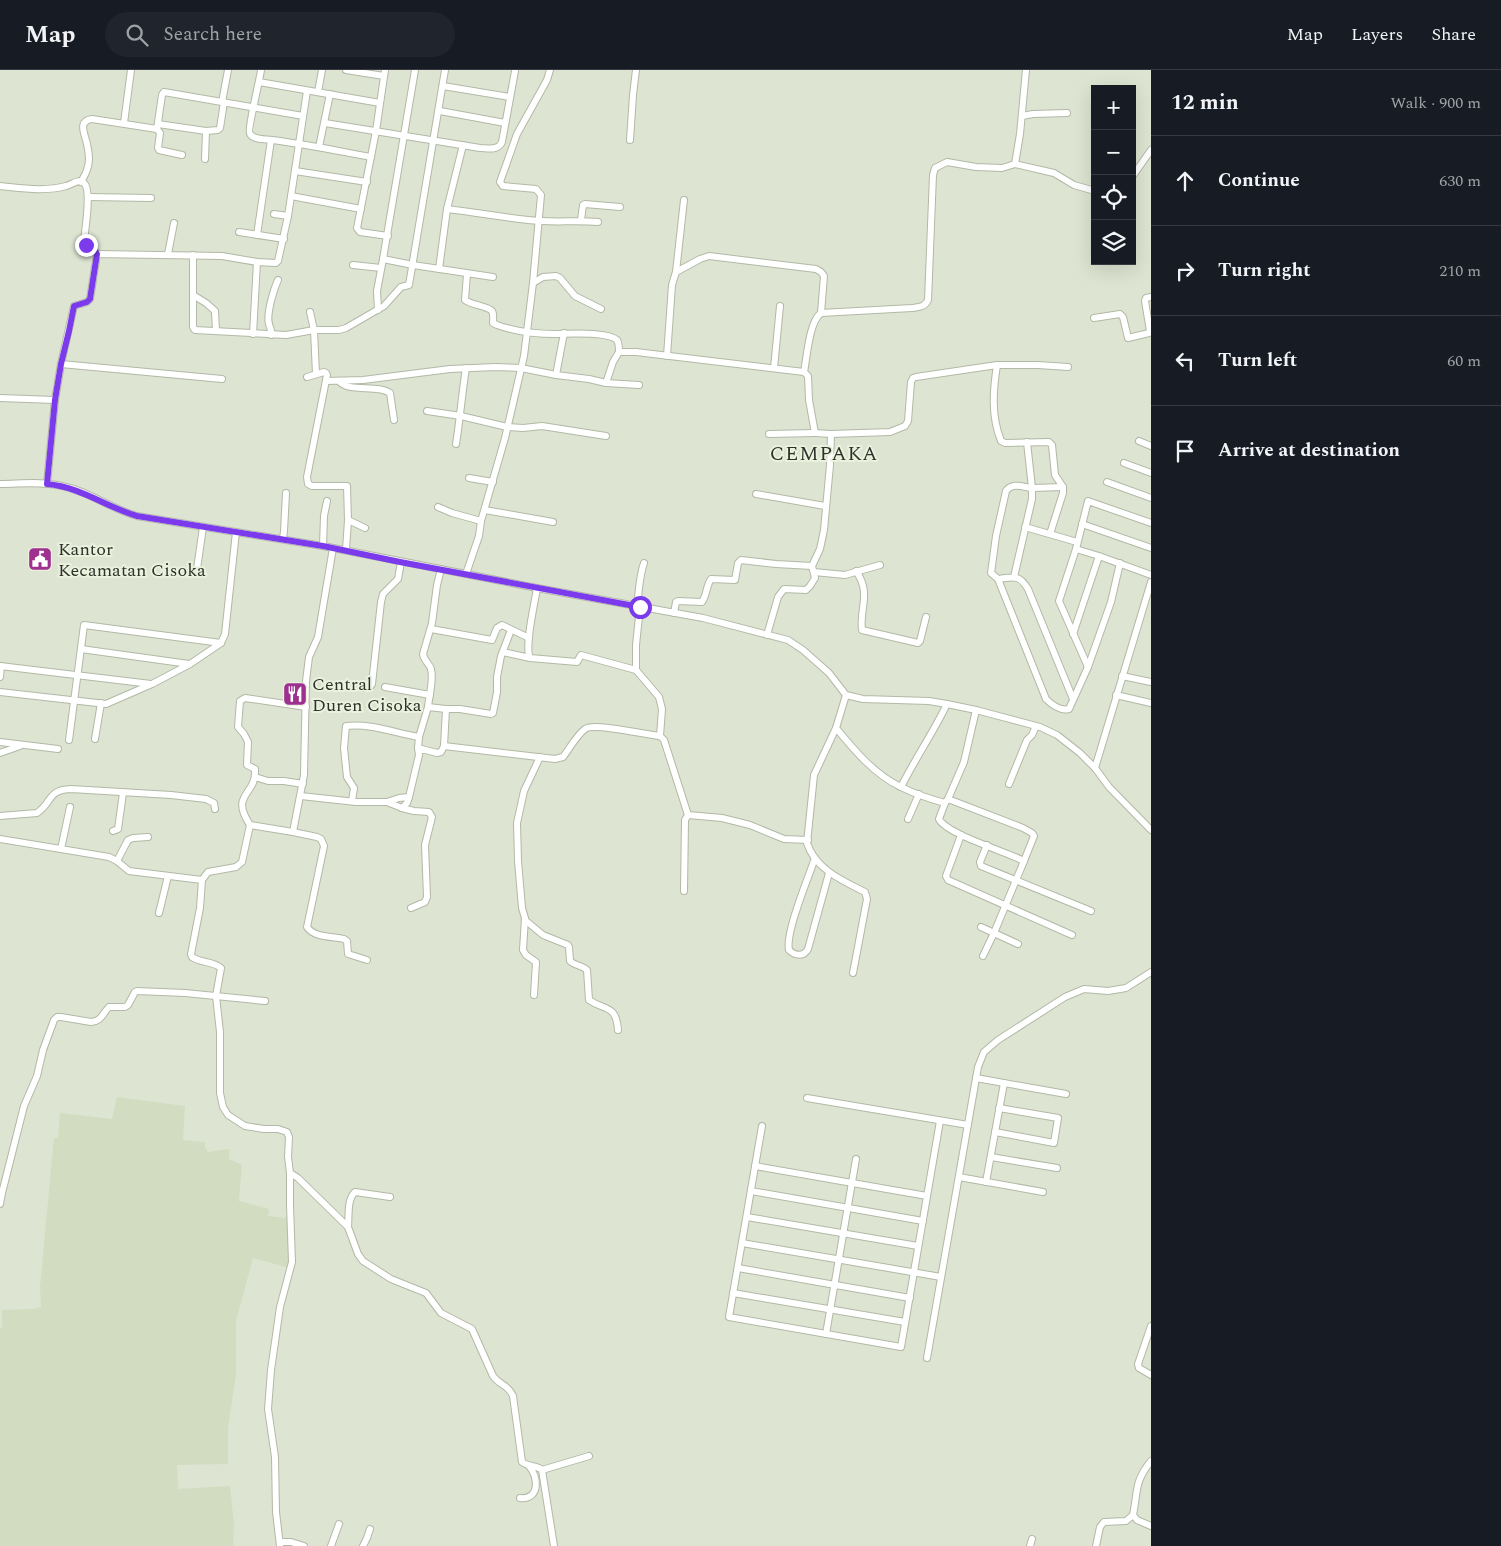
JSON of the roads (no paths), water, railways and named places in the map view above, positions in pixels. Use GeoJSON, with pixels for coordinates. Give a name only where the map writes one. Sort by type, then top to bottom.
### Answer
{"type":"FeatureCollection","features":[{"type":"Feature","properties":{"kind":"street"},"geometry":{"type":"LineString","coordinates":[[124,123],[131,70]]}},
{"type":"Feature","properties":{"kind":"street"},"geometry":{"type":"LineString","coordinates":[[81,182],[89,162],[87,142],[82,128],[83,122],[92,119],[206,131],[219,130],[228,70]]}},
{"type":"Feature","properties":{"kind":"street"},"geometry":{"type":"LineString","coordinates":[[261,70],[248,131],[250,134],[258,138],[299,143],[371,157]]}},
{"type":"Feature","properties":{"kind":"street"},"geometry":{"type":"LineString","coordinates":[[318,92],[322,70]]}},
{"type":"Feature","properties":{"kind":"street"},"geometry":{"type":"LineString","coordinates":[[346,70],[385,73],[376,132],[357,228],[358,231],[388,236]]}},
{"type":"Feature","properties":{"kind":"street"},"geometry":{"type":"LineString","coordinates":[[378,310],[381,268],[415,70]]}},
{"type":"Feature","properties":{"kind":"street"},"geometry":{"type":"LineString","coordinates":[[193,255],[193,328],[195,330],[286,335],[314,330],[339,330],[346,328],[388,303],[402,287],[409,285],[446,70]]}},
{"type":"Feature","properties":{"kind":"street"},"geometry":{"type":"LineString","coordinates":[[325,122],[480,148],[498,148],[501,145],[506,123],[515,71],[506,70]]}},
{"type":"Feature","properties":{"kind":"street"},"geometry":{"type":"LineString","coordinates":[[466,574],[493,482],[521,368],[533,283],[541,195],[539,191],[503,186],[500,183],[517,134],[547,80],[550,70]]}},
{"type":"Feature","properties":{"kind":"street"},"geometry":{"type":"LineString","coordinates":[[630,140],[636,70]]}},
{"type":"Feature","properties":{"kind":"street"},"geometry":{"type":"LineString","coordinates":[[1015,164],[1026,70]]}},
{"type":"Feature","properties":{"kind":"street"},"geometry":{"type":"LineString","coordinates":[[259,82],[380,103]]}},
{"type":"Feature","properties":{"kind":"street"},"geometry":{"type":"LineString","coordinates":[[443,86],[510,97]]}},
{"type":"Feature","properties":{"kind":"street"},"geometry":{"type":"LineString","coordinates":[[97,254],[222,256],[276,264],[284,239],[307,91]]}},
{"type":"Feature","properties":{"kind":"street"},"geometry":{"type":"LineString","coordinates":[[182,156],[158,150],[160,133],[157,126],[164,92],[303,116]]}},
{"type":"Feature","properties":{"kind":"street"},"geometry":{"type":"LineString","coordinates":[[319,147],[330,94]]}},
{"type":"Feature","properties":{"kind":"street"},"geometry":{"type":"LineString","coordinates":[[440,111],[506,123]]}},
{"type":"Feature","properties":{"kind":"street"},"geometry":{"type":"LineString","coordinates":[[1022,116],[1068,113]]}},
{"type":"Feature","properties":{"kind":"street"},"geometry":{"type":"LineString","coordinates":[[205,159],[206,131]]}},
{"type":"Feature","properties":{"kind":"street"},"geometry":{"type":"LineString","coordinates":[[257,235],[271,140]]}},
{"type":"Feature","properties":{"kind":"street"},"geometry":{"type":"LineString","coordinates":[[439,269],[447,209],[463,145]]}},
{"type":"Feature","properties":{"kind":"street"},"geometry":{"type":"LineString","coordinates":[[1133,175],[1151,150]]}},
{"type":"Feature","properties":{"kind":"street"},"geometry":{"type":"LineString","coordinates":[[804,372],[815,320],[822,313],[912,308],[926,304],[928,300],[933,175],[935,168],[947,162],[1002,168],[1015,164],[1054,173],[1074,186],[1091,190]]}},
{"type":"Feature","properties":{"kind":"street"},"geometry":{"type":"LineString","coordinates":[[295,171],[366,182]]}},
{"type":"Feature","properties":{"kind":"street"},"geometry":{"type":"LineString","coordinates":[[0,186],[43,189],[81,182],[87,188],[88,197],[84,241],[85,245],[94,249],[97,254],[92,294],[87,302],[74,306],[55,400],[47,484]]}},
{"type":"Feature","properties":{"kind":"street"},"geometry":{"type":"LineString","coordinates":[[291,196],[361,209]]}},
{"type":"Feature","properties":{"kind":"street"},"geometry":{"type":"LineString","coordinates":[[88,197],[151,198]]}},
{"type":"Feature","properties":{"kind":"street"},"geometry":{"type":"LineString","coordinates":[[667,356],[672,285],[676,272],[684,200]]}},
{"type":"Feature","properties":{"kind":"street"},"geometry":{"type":"LineString","coordinates":[[581,220],[583,205],[585,204],[620,207]]}},
{"type":"Feature","properties":{"kind":"street"},"geometry":{"type":"LineString","coordinates":[[447,209],[538,221],[581,220],[598,222]]}},
{"type":"Feature","properties":{"kind":"street"},"geometry":{"type":"LineString","coordinates":[[274,214],[288,216]]}},
{"type":"Feature","properties":{"kind":"street"},"geometry":{"type":"LineString","coordinates":[[168,254],[174,223]]}},
{"type":"Feature","properties":{"kind":"street"},"geometry":{"type":"LineString","coordinates":[[239,232],[284,239]]}},
{"type":"Feature","properties":{"kind":"street"},"geometry":{"type":"LineString","coordinates":[[676,272],[709,256],[816,269],[822,272],[824,276],[822,313]]}},
{"type":"Feature","properties":{"kind":"street"},"geometry":{"type":"LineString","coordinates":[[383,259],[493,277]]}},
{"type":"Feature","properties":{"kind":"street"},"geometry":{"type":"LineString","coordinates":[[253,334],[257,262]]}},
{"type":"Feature","properties":{"kind":"street"},"geometry":{"type":"LineString","coordinates":[[353,265],[381,268]]}},
{"type":"Feature","properties":{"kind":"street"},"geometry":{"type":"LineString","coordinates":[[467,274],[465,300],[490,309],[493,312],[493,323],[497,326],[555,334],[592,334],[611,337],[617,340],[619,352],[613,362],[606,383]]}},
{"type":"Feature","properties":{"kind":"street"},"geometry":{"type":"LineString","coordinates":[[533,283],[543,277],[556,276],[560,278],[575,296],[601,309]]}},
{"type":"Feature","properties":{"kind":"street"},"geometry":{"type":"LineString","coordinates":[[271,335],[272,329],[268,324],[270,308],[273,291],[278,280]]}},
{"type":"Feature","properties":{"kind":"street"},"geometry":{"type":"LineString","coordinates":[[193,295],[215,311],[216,331]]}},
{"type":"Feature","properties":{"kind":"street"},"geometry":{"type":"LineString","coordinates":[[1094,318],[1120,314],[1123,317],[1128,338],[1149,334],[1145,301],[1146,298],[1151,297]]}},
{"type":"Feature","properties":{"kind":"street"},"geometry":{"type":"LineString","coordinates":[[774,368],[780,306]]}},
{"type":"Feature","properties":{"kind":"street"},"geometry":{"type":"LineString","coordinates":[[310,312],[314,330],[316,374]]}},
{"type":"Feature","properties":{"kind":"street"},"geometry":{"type":"LineString","coordinates":[[556,376],[564,333]]}},
{"type":"Feature","properties":{"kind":"street"},"geometry":{"type":"LineString","coordinates":[[619,352],[636,352],[804,372],[808,376],[809,400],[815,433]]}},
{"type":"Feature","properties":{"kind":"street"},"geometry":{"type":"LineString","coordinates":[[61,364],[222,379]]}},
{"type":"Feature","properties":{"kind":"street"},"geometry":{"type":"LineString","coordinates":[[769,434],[895,431],[905,426],[908,421],[911,382],[913,378],[997,365],[1068,367]]}},
{"type":"Feature","properties":{"kind":"street"},"geometry":{"type":"LineString","coordinates":[[997,365],[993,394],[994,419],[1000,440],[1005,443],[1051,443],[1055,474],[1063,487],[1063,493],[1050,534]]}},
{"type":"Feature","properties":{"kind":"street"},"geometry":{"type":"LineString","coordinates":[[326,381],[363,380],[450,368],[521,368],[556,376],[589,379],[606,383],[639,385]]}},
{"type":"Feature","properties":{"kind":"street"},"geometry":{"type":"LineString","coordinates":[[456,444],[466,368]]}},
{"type":"Feature","properties":{"kind":"street"},"geometry":{"type":"LineString","coordinates":[[307,377],[326,373],[308,469],[308,482],[312,486],[347,486],[348,520],[346,550]]}},
{"type":"Feature","properties":{"kind":"street"},"geometry":{"type":"LineString","coordinates":[[339,381],[344,386],[387,391],[390,393],[394,420]]}},
{"type":"Feature","properties":{"kind":"street"},"geometry":{"type":"LineString","coordinates":[[0,398],[55,400]]}},
{"type":"Feature","properties":{"kind":"street"},"geometry":{"type":"LineString","coordinates":[[427,411],[461,416],[507,427],[542,426],[606,436]]}},
{"type":"Feature","properties":{"kind":"street"},"geometry":{"type":"LineString","coordinates":[[767,635],[778,597],[784,589],[806,590],[815,578],[813,569],[822,540],[830,465],[831,434]]}},
{"type":"Feature","properties":{"kind":"street"},"geometry":{"type":"LineString","coordinates":[[1139,441],[1151,446]]}},
{"type":"Feature","properties":{"kind":"street"},"geometry":{"type":"LineString","coordinates":[[1014,577],[1032,499],[1027,442]]}},
{"type":"Feature","properties":{"kind":"street"},"geometry":{"type":"LineString","coordinates":[[1124,463],[1151,473]]}},
{"type":"Feature","properties":{"kind":"street"},"geometry":{"type":"LineString","coordinates":[[469,478],[493,482]]}},
{"type":"Feature","properties":{"kind":"street"},"geometry":{"type":"LineString","coordinates":[[1107,482],[1151,498]]}},
{"type":"Feature","properties":{"kind":"street"},"geometry":{"type":"LineString","coordinates":[[0,484],[60,485],[79,491],[137,516],[346,550],[400,562],[703,618],[788,640],[803,650],[829,674],[846,695],[863,698],[920,700],[947,704],[1036,726],[1057,735],[1095,768],[1109,787],[1151,830]]}},
{"type":"Feature","properties":{"kind":"street"},"geometry":{"type":"LineString","coordinates":[[1063,487],[1009,487],[1006,491],[996,536],[991,573],[998,579],[1046,699],[1053,705],[1065,710],[1069,709],[1088,667],[1111,602],[1120,563]]}},
{"type":"Feature","properties":{"kind":"street"},"geometry":{"type":"LineString","coordinates":[[282,539],[286,493]]}},
{"type":"Feature","properties":{"kind":"street"},"geometry":{"type":"LineString","coordinates":[[756,494],[825,506]]}},
{"type":"Feature","properties":{"kind":"street"},"geometry":{"type":"LineString","coordinates":[[323,546],[324,516],[327,501]]}},
{"type":"Feature","properties":{"kind":"street"},"geometry":{"type":"LineString","coordinates":[[1088,667],[1059,601],[1088,501],[1151,523]]}},
{"type":"Feature","properties":{"kind":"street"},"geometry":{"type":"LineString","coordinates":[[438,507],[482,521]]}},
{"type":"Feature","properties":{"kind":"street"},"geometry":{"type":"LineString","coordinates":[[485,510],[553,522]]}},
{"type":"Feature","properties":{"kind":"street"},"geometry":{"type":"LineString","coordinates":[[348,520],[365,528]]}},
{"type":"Feature","properties":{"kind":"street"},"geometry":{"type":"LineString","coordinates":[[1082,524],[1151,548]]}},
{"type":"Feature","properties":{"kind":"street"},"geometry":{"type":"LineString","coordinates":[[197,569],[203,527]]}},
{"type":"Feature","properties":{"kind":"street"},"geometry":{"type":"LineString","coordinates":[[1026,527],[1050,534],[1099,556],[1151,575]]}},
{"type":"Feature","properties":{"kind":"street"},"geometry":{"type":"LineString","coordinates":[[0,692],[106,704],[152,684],[190,664],[221,643],[225,634],[236,532]]}},
{"type":"Feature","properties":{"kind":"street"},"geometry":{"type":"LineString","coordinates":[[292,832],[303,784],[306,681],[309,657],[318,637],[333,548]]}},
{"type":"Feature","properties":{"kind":"street"},"geometry":{"type":"LineString","coordinates":[[1073,634],[1099,556]]}},
{"type":"Feature","properties":{"kind":"street"},"geometry":{"type":"LineString","coordinates":[[674,613],[676,602],[678,601],[702,602],[706,596],[708,583],[711,579],[734,580],[738,563],[741,560],[844,575],[880,565]]}},
{"type":"Feature","properties":{"kind":"street"},"geometry":{"type":"LineString","coordinates":[[362,688],[369,688],[372,684],[381,602],[383,594],[398,579],[400,562]]}},
{"type":"Feature","properties":{"kind":"street"},"geometry":{"type":"LineString","coordinates":[[636,670],[640,574],[644,563]]}},
{"type":"Feature","properties":{"kind":"street"},"geometry":{"type":"LineString","coordinates":[[402,808],[409,798],[419,755],[419,737],[430,695],[432,671],[424,660],[423,654],[431,629],[441,569]]}},
{"type":"Feature","properties":{"kind":"street"},"geometry":{"type":"LineString","coordinates":[[856,571],[864,586],[865,598],[862,630],[918,643],[926,617]]}},
{"type":"Feature","properties":{"kind":"street"},"geometry":{"type":"LineString","coordinates":[[998,579],[1014,577],[1023,580],[1073,699]]}},
{"type":"Feature","properties":{"kind":"street"},"geometry":{"type":"LineString","coordinates":[[1095,768],[1151,582]]}},
{"type":"Feature","properties":{"kind":"street"},"geometry":{"type":"LineString","coordinates":[[530,658],[528,656],[529,638],[537,588]]}},
{"type":"Feature","properties":{"kind":"street"},"geometry":{"type":"LineString","coordinates":[[69,740],[84,625],[221,643]]}},
{"type":"Feature","properties":{"kind":"street"},"geometry":{"type":"LineString","coordinates":[[431,629],[492,640],[497,628],[501,625],[529,638]]}},
{"type":"Feature","properties":{"kind":"street"},"geometry":{"type":"LineString","coordinates":[[428,707],[493,713],[498,673],[511,630]]}},
{"type":"Feature","properties":{"kind":"street"},"geometry":{"type":"LineString","coordinates":[[81,649],[190,664]]}},
{"type":"Feature","properties":{"kind":"street"},"geometry":{"type":"LineString","coordinates":[[503,652],[530,658],[577,662],[581,655],[636,670],[659,697],[662,710],[660,736]]}},
{"type":"Feature","properties":{"kind":"street"},"geometry":{"type":"LineString","coordinates":[[0,677],[1,666],[152,684]]}},
{"type":"Feature","properties":{"kind":"street"},"geometry":{"type":"LineString","coordinates":[[1122,676],[1151,682]]}},
{"type":"Feature","properties":{"kind":"street"},"geometry":{"type":"LineString","coordinates":[[385,687],[430,695]]}},
{"type":"Feature","properties":{"kind":"street"},"geometry":{"type":"LineString","coordinates":[[846,695],[836,728],[814,775],[808,840],[811,852],[829,873],[865,892],[867,899],[853,973]]}},
{"type":"Feature","properties":{"kind":"street"},"geometry":{"type":"LineString","coordinates":[[1116,695],[1151,703]]}},
{"type":"Feature","properties":{"kind":"street"},"geometry":{"type":"LineString","coordinates":[[306,708],[245,698],[240,701],[238,727],[246,737],[248,747],[247,764],[254,768],[256,776],[241,803],[243,815],[250,825],[292,832],[317,838],[323,842],[324,846],[306,927],[309,932],[314,934],[344,939],[347,941],[348,954],[367,960]]}},
{"type":"Feature","properties":{"kind":"street"},"geometry":{"type":"LineString","coordinates":[[95,739],[100,703]]}},
{"type":"Feature","properties":{"kind":"street"},"geometry":{"type":"LineString","coordinates":[[901,787],[947,704]]}},
{"type":"Feature","properties":{"kind":"street"},"geometry":{"type":"LineString","coordinates":[[418,748],[437,753],[441,752],[444,746],[446,709]]}},
{"type":"Feature","properties":{"kind":"street"},"geometry":{"type":"LineString","coordinates":[[976,710],[964,762],[939,819],[940,823],[961,835],[1024,861]]}},
{"type":"Feature","properties":{"kind":"street"},"geometry":{"type":"LineString","coordinates":[[352,801],[354,788],[347,777],[344,748],[346,726],[383,729],[419,737]]}},
{"type":"Feature","properties":{"kind":"street"},"geometry":{"type":"LineString","coordinates":[[444,746],[555,759],[563,757],[584,730],[591,726],[660,736],[664,740],[688,815],[685,820],[684,891]]}},
{"type":"Feature","properties":{"kind":"street"},"geometry":{"type":"LineString","coordinates":[[1008,784],[1027,740],[1032,735],[1036,726]]}},
{"type":"Feature","properties":{"kind":"street"},"geometry":{"type":"LineString","coordinates":[[836,728],[861,757],[882,775],[901,787],[1023,828],[1034,836],[983,956]]}},
{"type":"Feature","properties":{"kind":"street"},"geometry":{"type":"LineString","coordinates":[[0,742],[58,748]]}},
{"type":"Feature","properties":{"kind":"street"},"geometry":{"type":"LineString","coordinates":[[0,753],[23,745]]}},
{"type":"Feature","properties":{"kind":"street"},"geometry":{"type":"LineString","coordinates":[[534,995],[536,962],[526,955],[524,950],[525,920],[522,908],[518,861],[517,823],[524,791],[540,757]]}},
{"type":"Feature","properties":{"kind":"street"},"geometry":{"type":"LineString","coordinates":[[256,776],[268,781],[303,784]]}},
{"type":"Feature","properties":{"kind":"street"},"geometry":{"type":"LineString","coordinates":[[0,816],[37,813],[42,810],[54,793],[61,789],[171,795],[206,799],[214,803],[215,809]]}},
{"type":"Feature","properties":{"kind":"street"},"geometry":{"type":"LineString","coordinates":[[113,831],[118,829],[123,793]]}},
{"type":"Feature","properties":{"kind":"street"},"geometry":{"type":"LineString","coordinates":[[908,819],[919,794]]}},
{"type":"Feature","properties":{"kind":"street"},"geometry":{"type":"LineString","coordinates":[[301,796],[387,802],[400,798],[409,798]]}},
{"type":"Feature","properties":{"kind":"street"},"geometry":{"type":"LineString","coordinates":[[387,802],[414,811],[429,812],[432,816],[425,845],[427,897],[425,902],[411,908]]}},
{"type":"Feature","properties":{"kind":"street"},"geometry":{"type":"LineString","coordinates":[[61,850],[70,807]]}},
{"type":"Feature","properties":{"kind":"street"},"geometry":{"type":"LineString","coordinates":[[688,815],[722,818],[750,825],[784,838],[808,840]]}},
{"type":"Feature","properties":{"kind":"street"},"geometry":{"type":"LineString","coordinates":[[250,825],[242,862],[236,867],[208,872],[202,880],[200,908],[191,954],[195,960],[216,964],[221,968],[216,996],[220,1032],[220,1093],[223,1107],[228,1115],[245,1126],[278,1129],[287,1132],[289,1137],[292,1262],[280,1307],[271,1370],[268,1409],[275,1457],[276,1512],[280,1544],[290,1542],[304,1546]]}},
{"type":"Feature","properties":{"kind":"street"},"geometry":{"type":"LineString","coordinates":[[961,835],[946,878],[1072,935]]}},
{"type":"Feature","properties":{"kind":"street"},"geometry":{"type":"LineString","coordinates":[[117,861],[128,840],[148,837]]}},
{"type":"Feature","properties":{"kind":"street"},"geometry":{"type":"LineString","coordinates":[[0,839],[109,857],[129,871],[202,880]]}},
{"type":"Feature","properties":{"kind":"street"},"geometry":{"type":"LineString","coordinates":[[987,845],[980,862],[982,866],[1091,911]]}},
{"type":"Feature","properties":{"kind":"street"},"geometry":{"type":"LineString","coordinates":[[815,858],[797,909],[788,942],[789,950],[792,953],[803,954],[808,949],[829,873]]}},
{"type":"Feature","properties":{"kind":"street"},"geometry":{"type":"LineString","coordinates":[[158,914],[168,876]]}},
{"type":"Feature","properties":{"kind":"street"},"geometry":{"type":"LineString","coordinates":[[525,920],[543,935],[568,945],[571,963],[584,967],[587,970],[589,1000],[612,1011],[618,1030]]}},
{"type":"Feature","properties":{"kind":"street"},"geometry":{"type":"LineString","coordinates":[[980,927],[1018,944]]}},
{"type":"Feature","properties":{"kind":"street"},"geometry":{"type":"LineString","coordinates":[[927,1358],[976,1078],[984,1052],[998,1040],[1065,997],[1084,989],[1108,991],[1126,988],[1151,972]]}},
{"type":"Feature","properties":{"kind":"street"},"geometry":{"type":"LineString","coordinates":[[0,1204],[1,1193],[24,1106],[37,1076],[43,1050],[54,1020],[57,1017],[91,1022],[99,1021],[109,1007],[125,1007],[128,1005],[137,991],[265,1001]]}},
{"type":"Feature","properties":{"kind":"street"},"geometry":{"type":"LineString","coordinates":[[976,1078],[1066,1094]]}},
{"type":"Feature","properties":{"kind":"street"},"geometry":{"type":"LineString","coordinates":[[986,1182],[1004,1083]]}},
{"type":"Feature","properties":{"kind":"street"},"geometry":{"type":"LineString","coordinates":[[807,1098],[968,1125]]}},
{"type":"Feature","properties":{"kind":"street"},"geometry":{"type":"LineString","coordinates":[[995,1132],[1054,1142],[1057,1126],[1058,1118],[999,1108]]}},
{"type":"Feature","properties":{"kind":"street"},"geometry":{"type":"LineString","coordinates":[[762,1126],[729,1318],[901,1347],[940,1120]]}},
{"type":"Feature","properties":{"kind":"street"},"geometry":{"type":"LineString","coordinates":[[991,1156],[1057,1168]]}},
{"type":"Feature","properties":{"kind":"street"},"geometry":{"type":"LineString","coordinates":[[826,1334],[856,1158]]}},
{"type":"Feature","properties":{"kind":"street"},"geometry":{"type":"LineString","coordinates":[[755,1166],[927,1196]]}},
{"type":"Feature","properties":{"kind":"street"},"geometry":{"type":"LineString","coordinates":[[290,1173],[298,1178],[348,1227]]}},
{"type":"Feature","properties":{"kind":"street"},"geometry":{"type":"LineString","coordinates":[[959,1177],[1043,1192]]}},
{"type":"Feature","properties":{"kind":"street"},"geometry":{"type":"LineString","coordinates":[[751,1191],[923,1221]]}},
{"type":"Feature","properties":{"kind":"street"},"geometry":{"type":"LineString","coordinates":[[390,1197],[355,1192],[350,1200],[348,1227],[358,1254],[364,1261],[391,1279],[426,1293],[440,1313],[472,1329],[493,1376],[497,1382],[510,1389],[513,1396],[522,1462],[542,1470],[589,1456]]}},
{"type":"Feature","properties":{"kind":"street"},"geometry":{"type":"LineString","coordinates":[[747,1217],[918,1246]]}},
{"type":"Feature","properties":{"kind":"street"},"geometry":{"type":"LineString","coordinates":[[742,1243],[941,1277]]}},
{"type":"Feature","properties":{"kind":"street"},"geometry":{"type":"LineString","coordinates":[[738,1268],[910,1298]]}},
{"type":"Feature","properties":{"kind":"street"},"geometry":{"type":"LineString","coordinates":[[733,1293],[905,1322]]}},
{"type":"Feature","properties":{"kind":"street"},"geometry":{"type":"LineString","coordinates":[[1151,1326],[1138,1364],[1140,1368],[1151,1375]]}},
{"type":"Feature","properties":{"kind":"street"},"geometry":{"type":"LineString","coordinates":[[1096,1546],[1100,1527],[1104,1522],[1126,1521],[1133,1515],[1139,1480],[1151,1461]]}},
{"type":"Feature","properties":{"kind":"street"},"geometry":{"type":"LineString","coordinates":[[520,1498],[526,1499],[532,1496],[535,1490],[533,1470],[528,1465]]}},
{"type":"Feature","properties":{"kind":"street"},"geometry":{"type":"LineString","coordinates":[[542,1470],[554,1546]]}},
{"type":"Feature","properties":{"kind":"street"},"geometry":{"type":"LineString","coordinates":[[1133,1515],[1137,1520],[1151,1526]]}},
{"type":"Feature","properties":{"kind":"street"},"geometry":{"type":"LineString","coordinates":[[331,1546],[339,1524]]}},
{"type":"Feature","properties":{"kind":"street"},"geometry":{"type":"LineString","coordinates":[[363,1546],[370,1529]]}},
{"type":"Feature","properties":{"kind":"place","name":"Kantor Kecamatan Cisoka"},"geometry":{"type":"Point","coordinates":[40,559]}},
{"type":"Feature","properties":{"kind":"place","name":"Central Duren Cisoka"},"geometry":{"type":"Point","coordinates":[295,694]}},
{"type":"Feature","properties":{"kind":"district","name":"CEMPAKA"},"geometry":{"type":"Point","coordinates":[824,454]}}]}
